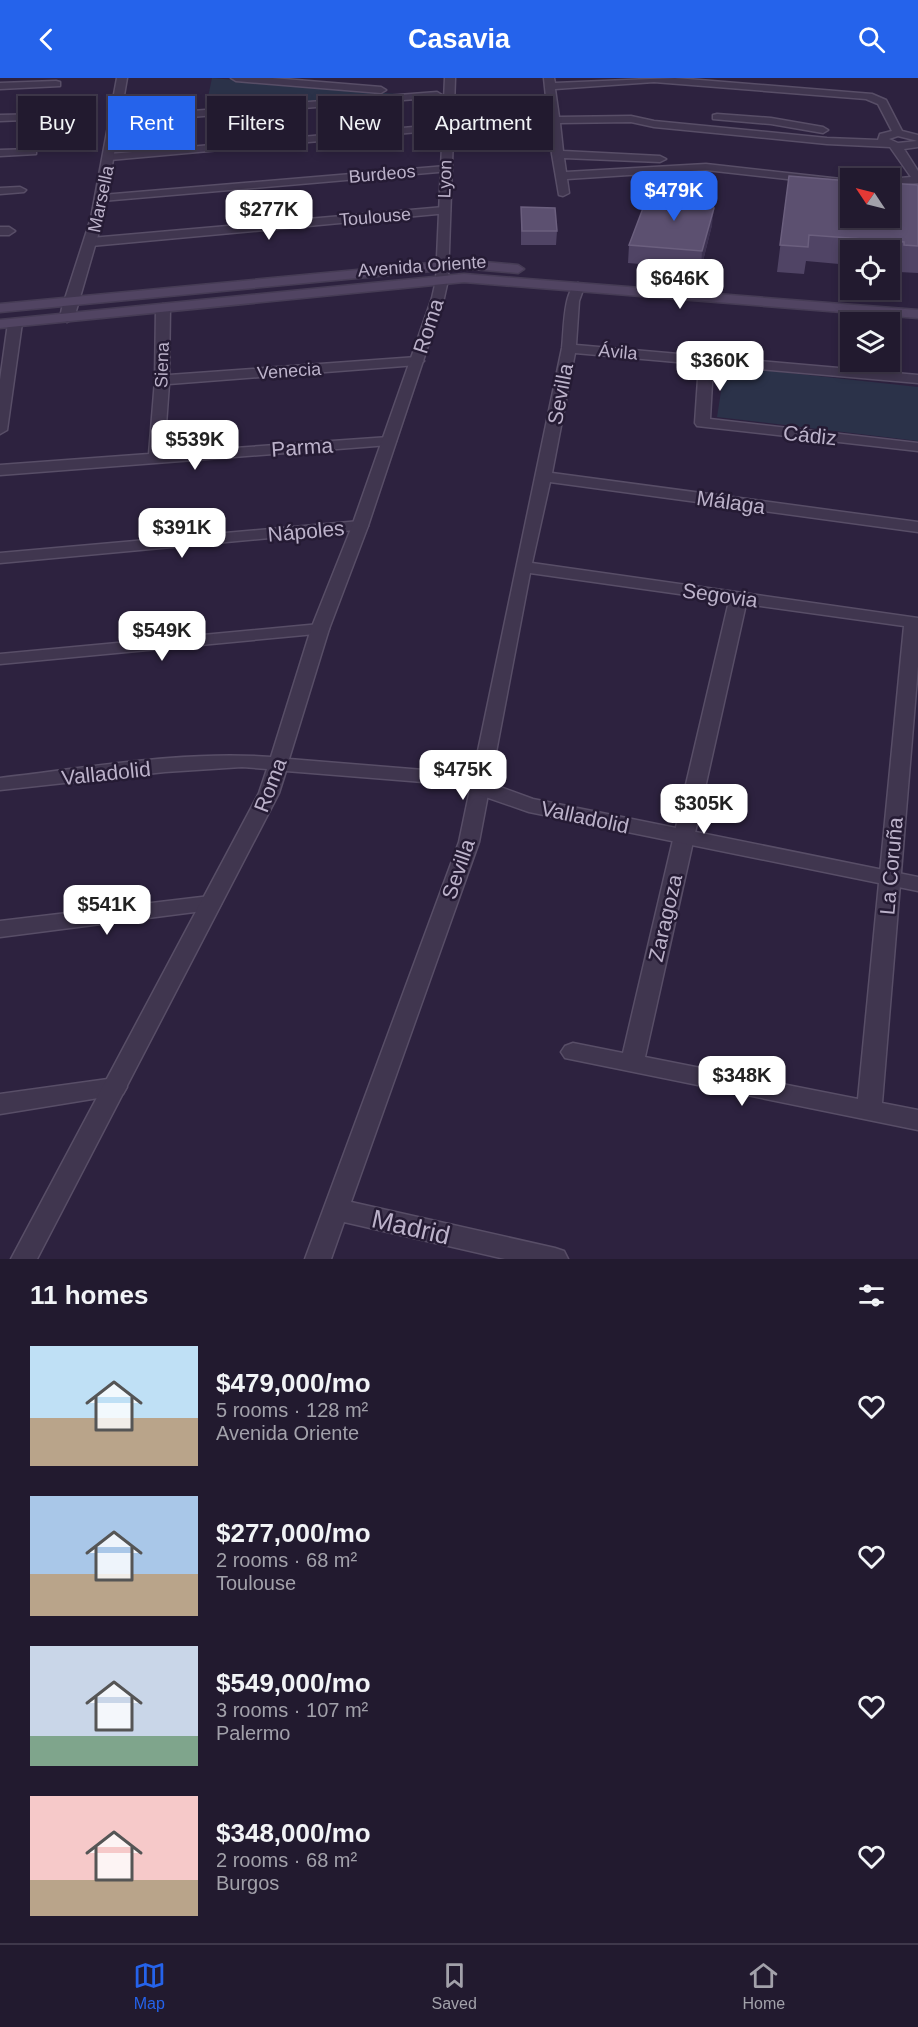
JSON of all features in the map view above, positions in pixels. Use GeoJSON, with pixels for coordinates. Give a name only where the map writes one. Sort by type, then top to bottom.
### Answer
{"type":"FeatureCollection","features":[{"type":"Feature","properties":{"kind":"main road","name":"Avenida Oriente"},"geometry":{"type":"LineString","coordinates":[[0,324],[163,308],[490,266],[566,275],[918,303]]}},
{"type":"Feature","properties":{"kind":"main road","name":"Avenida Oriente"},"geometry":{"type":"LineString","coordinates":[[0,308],[442,273],[578,287],[918,314]]}},
{"type":"Feature","properties":{"kind":"street","name":"Marsella"},"geometry":{"type":"LineString","coordinates":[[119,96],[122,78]]}},
{"type":"Feature","properties":{"kind":"street"},"geometry":{"type":"LineString","coordinates":[[236,78],[442,95]]}},
{"type":"Feature","properties":{"kind":"street","name":"Lyon"},"geometry":{"type":"LineString","coordinates":[[442,95],[450,78]]}},
{"type":"Feature","properties":{"kind":"street"},"geometry":{"type":"LineString","coordinates":[[637,78],[837,94],[885,108],[898,133]]}},
{"type":"Feature","properties":{"kind":"street"},"geometry":{"type":"LineString","coordinates":[[549,82],[662,80]]}},
{"type":"Feature","properties":{"kind":"street"},"geometry":{"type":"LineString","coordinates":[[0,86],[56,84]]}},
{"type":"Feature","properties":{"kind":"street"},"geometry":{"type":"LineString","coordinates":[[195,114],[442,95]]}},
{"type":"Feature","properties":{"kind":"street"},"geometry":{"type":"LineString","coordinates":[[563,193],[553,120],[697,116],[771,121],[890,143]]}},
{"type":"Feature","properties":{"kind":"street"},"geometry":{"type":"LineString","coordinates":[[0,118],[18,118]]}},
{"type":"Feature","properties":{"kind":"street"},"geometry":{"type":"LineString","coordinates":[[631,119],[654,124],[819,140],[890,143],[917,141]]}},
{"type":"Feature","properties":{"kind":"street"},"geometry":{"type":"LineString","coordinates":[[110,157],[414,130]]}},
{"type":"Feature","properties":{"kind":"street"},"geometry":{"type":"LineString","coordinates":[[900,183],[918,180],[884,136],[898,133],[917,141]]}},
{"type":"Feature","properties":{"kind":"street","name":"Marsella"},"geometry":{"type":"LineString","coordinates":[[67,318],[69,302],[91,242],[111,150]]}},
{"type":"Feature","properties":{"kind":"street","name":"Lyon"},"geometry":{"type":"LineString","coordinates":[[442,273],[446,150]]}},
{"type":"Feature","properties":{"kind":"street"},"geometry":{"type":"LineString","coordinates":[[0,153],[32,152]]}},
{"type":"Feature","properties":{"kind":"street"},"geometry":{"type":"LineString","coordinates":[[557,154],[687,162],[719,168],[840,182]]}},
{"type":"Feature","properties":{"kind":"street"},"geometry":{"type":"LineString","coordinates":[[561,177],[679,168],[719,168]]}},
{"type":"Feature","properties":{"kind":"street","name":"Burdeos"},"geometry":{"type":"LineString","coordinates":[[102,198],[446,169]]}},
{"type":"Feature","properties":{"kind":"street"},"geometry":{"type":"LineString","coordinates":[[900,185],[918,187]]}},
{"type":"Feature","properties":{"kind":"street"},"geometry":{"type":"LineString","coordinates":[[0,191],[20,190]]}},
{"type":"Feature","properties":{"kind":"street","name":"Toulouse"},"geometry":{"type":"LineString","coordinates":[[91,242],[444,211]]}},
{"type":"Feature","properties":{"kind":"street","name":"Roma"},"geometry":{"type":"LineString","coordinates":[[24,1259],[210,904],[253,829],[269,793],[320,629],[360,526],[417,361],[442,273]]}},
{"type":"Feature","properties":{"kind":"street","name":"Sevilla"},"geometry":{"type":"LineString","coordinates":[[318,1259],[469,842],[523,567],[544,477],[568,348],[573,301],[578,287]]}},
{"type":"Feature","properties":{"kind":"street","name":"Siena"},"geometry":{"type":"LineString","coordinates":[[156,458],[162,380],[163,308]]}},
{"type":"Feature","properties":{"kind":"street"},"geometry":{"type":"LineString","coordinates":[[0,430],[15,323]]}},
{"type":"Feature","properties":{"kind":"street","name":"Ávila"},"geometry":{"type":"LineString","coordinates":[[568,348],[918,379]]}},
{"type":"Feature","properties":{"kind":"street","name":"Cádiz"},"geometry":{"type":"LineString","coordinates":[[706,360],[702,423],[918,447]]}},
{"type":"Feature","properties":{"kind":"street","name":"Venecia"},"geometry":{"type":"LineString","coordinates":[[162,380],[417,361]]}},
{"type":"Feature","properties":{"kind":"street","name":"Parma"},"geometry":{"type":"LineString","coordinates":[[0,470],[389,441]]}},
{"type":"Feature","properties":{"kind":"street","name":"Málaga"},"geometry":{"type":"LineString","coordinates":[[544,477],[918,527]]}},
{"type":"Feature","properties":{"kind":"street","name":"Nápoles"},"geometry":{"type":"LineString","coordinates":[[0,558],[360,526]]}},
{"type":"Feature","properties":{"kind":"street","name":"Segovia"},"geometry":{"type":"LineString","coordinates":[[523,567],[916,622]]}},
{"type":"Feature","properties":{"kind":"street","name":"Zaragoza"},"geometry":{"type":"LineString","coordinates":[[632,1064],[739,597]]}},
{"type":"Feature","properties":{"kind":"street","name":"La Coruña"},"geometry":{"type":"LineString","coordinates":[[869,1110],[916,622]]}},
{"type":"Feature","properties":{"kind":"street"},"geometry":{"type":"LineString","coordinates":[[0,659],[320,629]]}},
{"type":"Feature","properties":{"kind":"street","name":"Valladolid"},"geometry":{"type":"LineString","coordinates":[[0,784],[201,763],[280,762],[448,778],[529,805],[918,884]]}},
{"type":"Feature","properties":{"kind":"street"},"geometry":{"type":"LineString","coordinates":[[0,929],[210,904]]}},
{"type":"Feature","properties":{"kind":"street"},"geometry":{"type":"LineString","coordinates":[[573,1052],[918,1120]]}},
{"type":"Feature","properties":{"kind":"street"},"geometry":{"type":"LineString","coordinates":[[0,1104],[114,1087]]}},
{"type":"Feature","properties":{"kind":"street","name":"Madrid"},"geometry":{"type":"LineString","coordinates":[[337,1210],[555,1259]]}},
{"type":"Feature","properties":{"kind":"shaded area"},"geometry":{"type":"Polygon","coordinates":[[[212,78],[409,95],[318,96],[318,102],[306,103],[306,96],[208,96],[212,78]]]}},
{"type":"Feature","properties":{"kind":"shaded area"},"geometry":{"type":"Polygon","coordinates":[[[725,366],[918,387],[918,441],[717,417],[725,366]]]}},
{"type":"Feature","properties":{"kind":"building"},"geometry":{"type":"Polygon","coordinates":[[[789,176],[840,180],[840,228],[900,228],[900,184],[918,185],[918,246],[904,245],[904,242],[900,240],[809,235],[808,247],[780,245],[789,176]]]}},
{"type":"Feature","properties":{"kind":"building"},"geometry":{"type":"Polygon","coordinates":[[[707,193],[714,208],[702,251],[629,245],[648,195],[707,193]]]}},
{"type":"Feature","properties":{"kind":"building"},"geometry":{"type":"Polygon","coordinates":[[[521,207],[555,208],[557,231],[522,231],[521,207]]]}}]}
